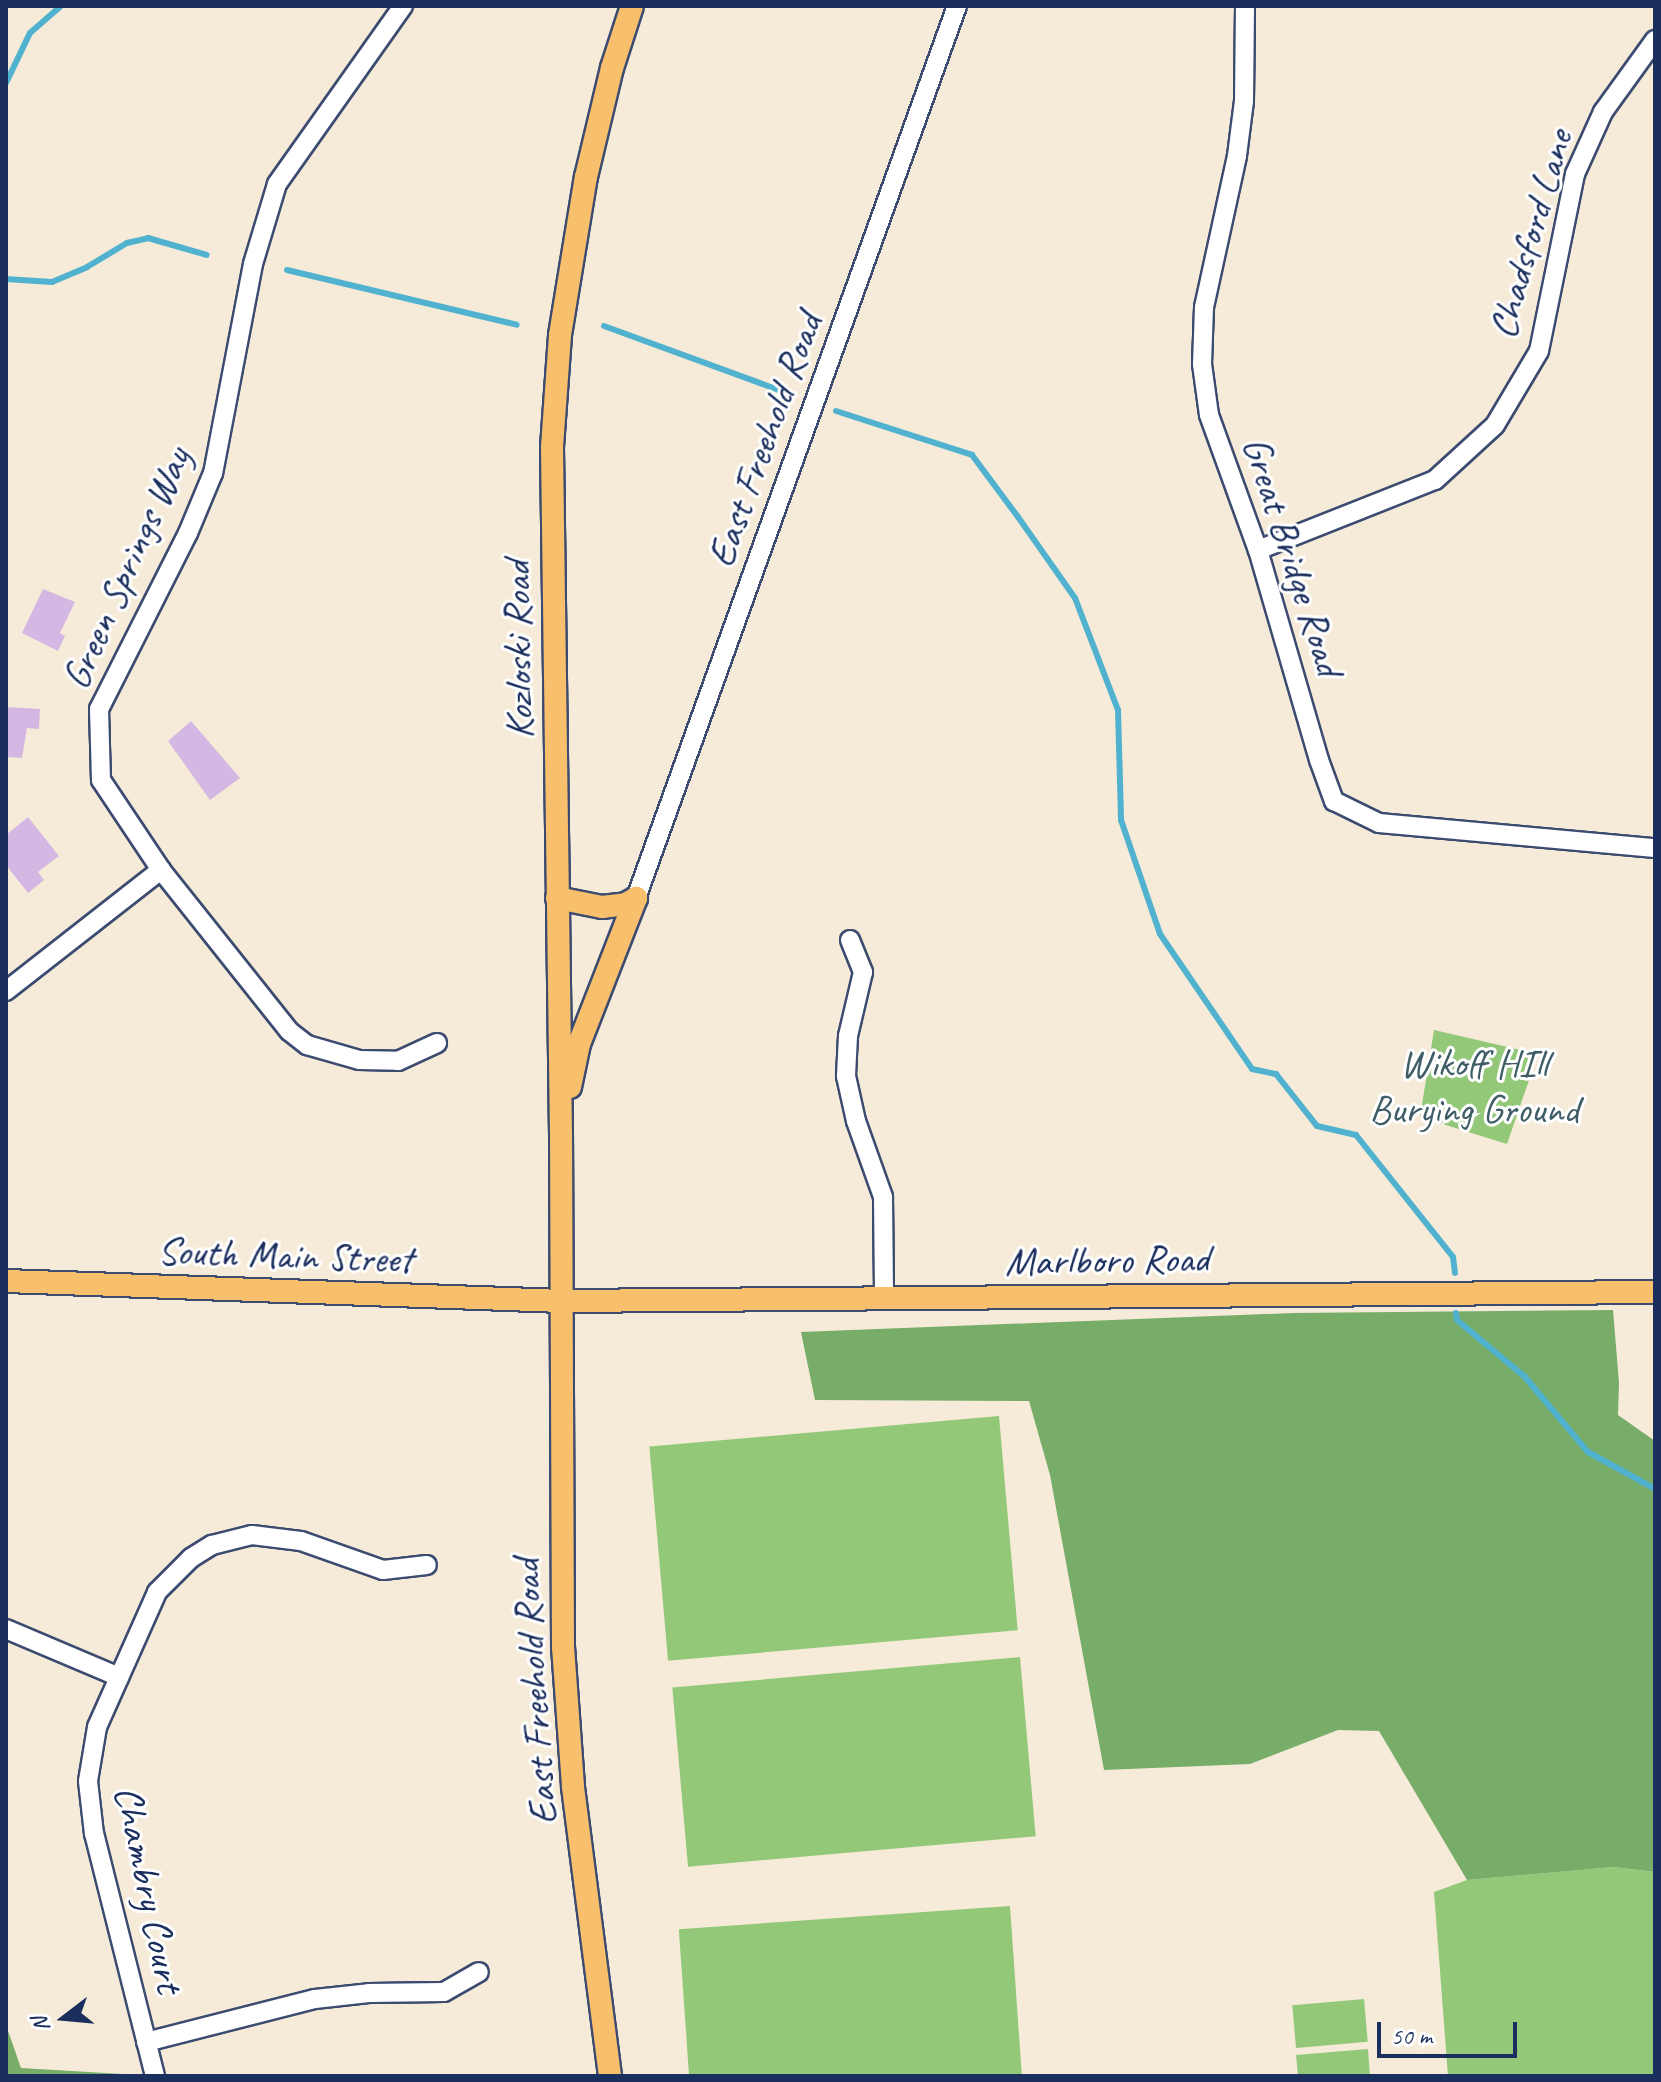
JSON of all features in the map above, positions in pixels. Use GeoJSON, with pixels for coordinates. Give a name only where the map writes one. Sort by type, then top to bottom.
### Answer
{"type":"FeatureCollection","features":[{"type":"Feature","properties":{"kind":"main road","name":"Kozloski Road"},"geometry":{"type":"LineString","coordinates":[[561,1301],[552,447],[569,273],[586,177],[612,68],[632,6]]}},
{"type":"Feature","properties":{"kind":"main road"},"geometry":{"type":"LineString","coordinates":[[557,898],[602,907],[626,904],[636,898]]}},
{"type":"Feature","properties":{"kind":"main road"},"geometry":{"type":"LineString","coordinates":[[561,1135],[579,1044],[636,898]]}},
{"type":"Feature","properties":{"kind":"main road","name":"South Main Street"},"geometry":{"type":"LineString","coordinates":[[6,1281],[561,1301]]}},
{"type":"Feature","properties":{"kind":"main road","name":"Marlboro Road"},"geometry":{"type":"LineString","coordinates":[[561,1301],[1655,1292]]}},
{"type":"Feature","properties":{"kind":"main road","name":"East Freehold Road"},"geometry":{"type":"LineString","coordinates":[[561,1301],[563,1648],[573,1786],[610,2076]]}},
{"type":"Feature","properties":{"kind":"street","name":"Green Springs Way"},"geometry":{"type":"LineString","coordinates":[[403,6],[277,184],[253,264],[213,473],[188,533],[99,709],[101,780],[161,870],[272,1013],[307,1045],[359,1060],[398,1061],[437,1043]]}},
{"type":"Feature","properties":{"kind":"street","name":"East Freehold Road"},"geometry":{"type":"LineString","coordinates":[[636,898],[957,6]]}},
{"type":"Feature","properties":{"kind":"street","name":"Great Bridge Road"},"geometry":{"type":"LineString","coordinates":[[1245,6],[1244,101],[1237,156],[1204,307],[1202,364],[1209,415],[1258,550],[1319,760],[1334,801],[1379,823],[1655,848]]}},
{"type":"Feature","properties":{"kind":"street","name":"Chadsford Lane"},"geometry":{"type":"LineString","coordinates":[[1258,550],[1435,480],[1495,425],[1539,351],[1575,174],[1603,112],[1655,40]]}},
{"type":"Feature","properties":{"kind":"street"},"geometry":{"type":"LineString","coordinates":[[6,991],[161,870]]}},
{"type":"Feature","properties":{"kind":"street"},"geometry":{"type":"LineString","coordinates":[[850,940],[863,972],[848,1036],[846,1076],[856,1121],[883,1197],[884,1298]]}},
{"type":"Feature","properties":{"kind":"street","name":"Chambry Court"},"geometry":{"type":"LineString","coordinates":[[155,2076],[88,1806],[90,1757],[97,1727],[157,1592],[191,1558],[212,1545],[252,1535],[301,1541],[383,1570],[427,1565]]}},
{"type":"Feature","properties":{"kind":"street"},"geometry":{"type":"LineString","coordinates":[[6,1629],[119,1677]]}},
{"type":"Feature","properties":{"kind":"street"},"geometry":{"type":"LineString","coordinates":[[146,2042],[315,1999],[369,1993],[444,1992],[479,1972]]}},
{"type":"Feature","properties":{"kind":"green space","name":"Wikoff HIll Burying Ground"},"geometry":{"type":"Polygon","coordinates":[[[1434,1030],[1538,1054],[1507,1144],[1420,1117],[1434,1030]]]}},
{"type":"Feature","properties":{"kind":"green space"},"geometry":{"type":"Polygon","coordinates":[[[1613,1310],[1619,1383],[1618,1415],[1655,1441],[1655,1872],[1614,1867],[1467,1880],[1379,1731],[1338,1730],[1250,1764],[1104,1770],[1050,1475],[1029,1401],[815,1400],[801,1332],[1293,1313],[1613,1310]]]}},
{"type":"Feature","properties":{"kind":"green space"},"geometry":{"type":"Polygon","coordinates":[[[999,1416],[1018,1630],[668,1661],[649,1447],[999,1416]]]}},
{"type":"Feature","properties":{"kind":"green space"},"geometry":{"type":"Polygon","coordinates":[[[1020,1657],[1036,1836],[688,1867],[672,1687],[1020,1657]]]}},
{"type":"Feature","properties":{"kind":"green space"},"geometry":{"type":"Polygon","coordinates":[[[1614,1867],[1655,1872],[1655,2076],[1448,2076],[1434,1892],[1467,1880],[1614,1867]]]}},
{"type":"Feature","properties":{"kind":"green space"},"geometry":{"type":"Polygon","coordinates":[[[1010,1906],[1022,2076],[689,2076],[679,1929],[1010,1906]]]}},
{"type":"Feature","properties":{"kind":"green space"},"geometry":{"type":"Polygon","coordinates":[[[1364,1999],[1368,2042],[1296,2048],[1292,2005],[1364,1999]]]}},
{"type":"Feature","properties":{"kind":"green space"},"geometry":{"type":"Polygon","coordinates":[[[6,2025],[21,2068],[156,2076],[6,2076],[6,2025]]]}},
{"type":"Feature","properties":{"kind":"green space"},"geometry":{"type":"Polygon","coordinates":[[[1368,2049],[1370,2076],[1298,2076],[1296,2055],[1368,2049]]]}},
{"type":"Feature","properties":{"kind":"building"},"geometry":{"type":"Polygon","coordinates":[[[43,589],[75,602],[60,633],[65,636],[58,651],[22,633],[43,589]]]}},
{"type":"Feature","properties":{"kind":"building"},"geometry":{"type":"Polygon","coordinates":[[[6,707],[40,709],[39,729],[27,728],[22,758],[6,757],[6,707]]]}},
{"type":"Feature","properties":{"kind":"building"},"geometry":{"type":"Polygon","coordinates":[[[191,721],[240,778],[210,800],[168,741],[191,721]]]}},
{"type":"Feature","properties":{"kind":"building"},"geometry":{"type":"Polygon","coordinates":[[[28,817],[59,856],[38,872],[44,880],[28,893],[6,865],[6,835],[28,817]]]}},
{"type":"Feature","properties":{"kind":"waterway"},"geometry":{"type":"LineString","coordinates":[[6,83],[30,33],[61,6]]}},
{"type":"Feature","properties":{"kind":"waterway"},"geometry":{"type":"LineString","coordinates":[[6,279],[52,282],[87,267],[127,243],[148,238],[207,255]]}},
{"type":"Feature","properties":{"kind":"waterway"},"geometry":{"type":"LineString","coordinates":[[287,270],[517,325]]}},
{"type":"Feature","properties":{"kind":"waterway"},"geometry":{"type":"LineString","coordinates":[[604,326],[790,394]]}},
{"type":"Feature","properties":{"kind":"waterway"},"geometry":{"type":"LineString","coordinates":[[836,411],[972,455],[1018,517],[1075,598],[1118,710],[1121,820],[1160,934],[1252,1069],[1276,1074],[1317,1126],[1356,1135],[1453,1257],[1455,1273]]}},
{"type":"Feature","properties":{"kind":"waterway"},"geometry":{"type":"LineString","coordinates":[[1456,1313],[1457,1320],[1525,1377],[1588,1452],[1655,1489]]}}]}
